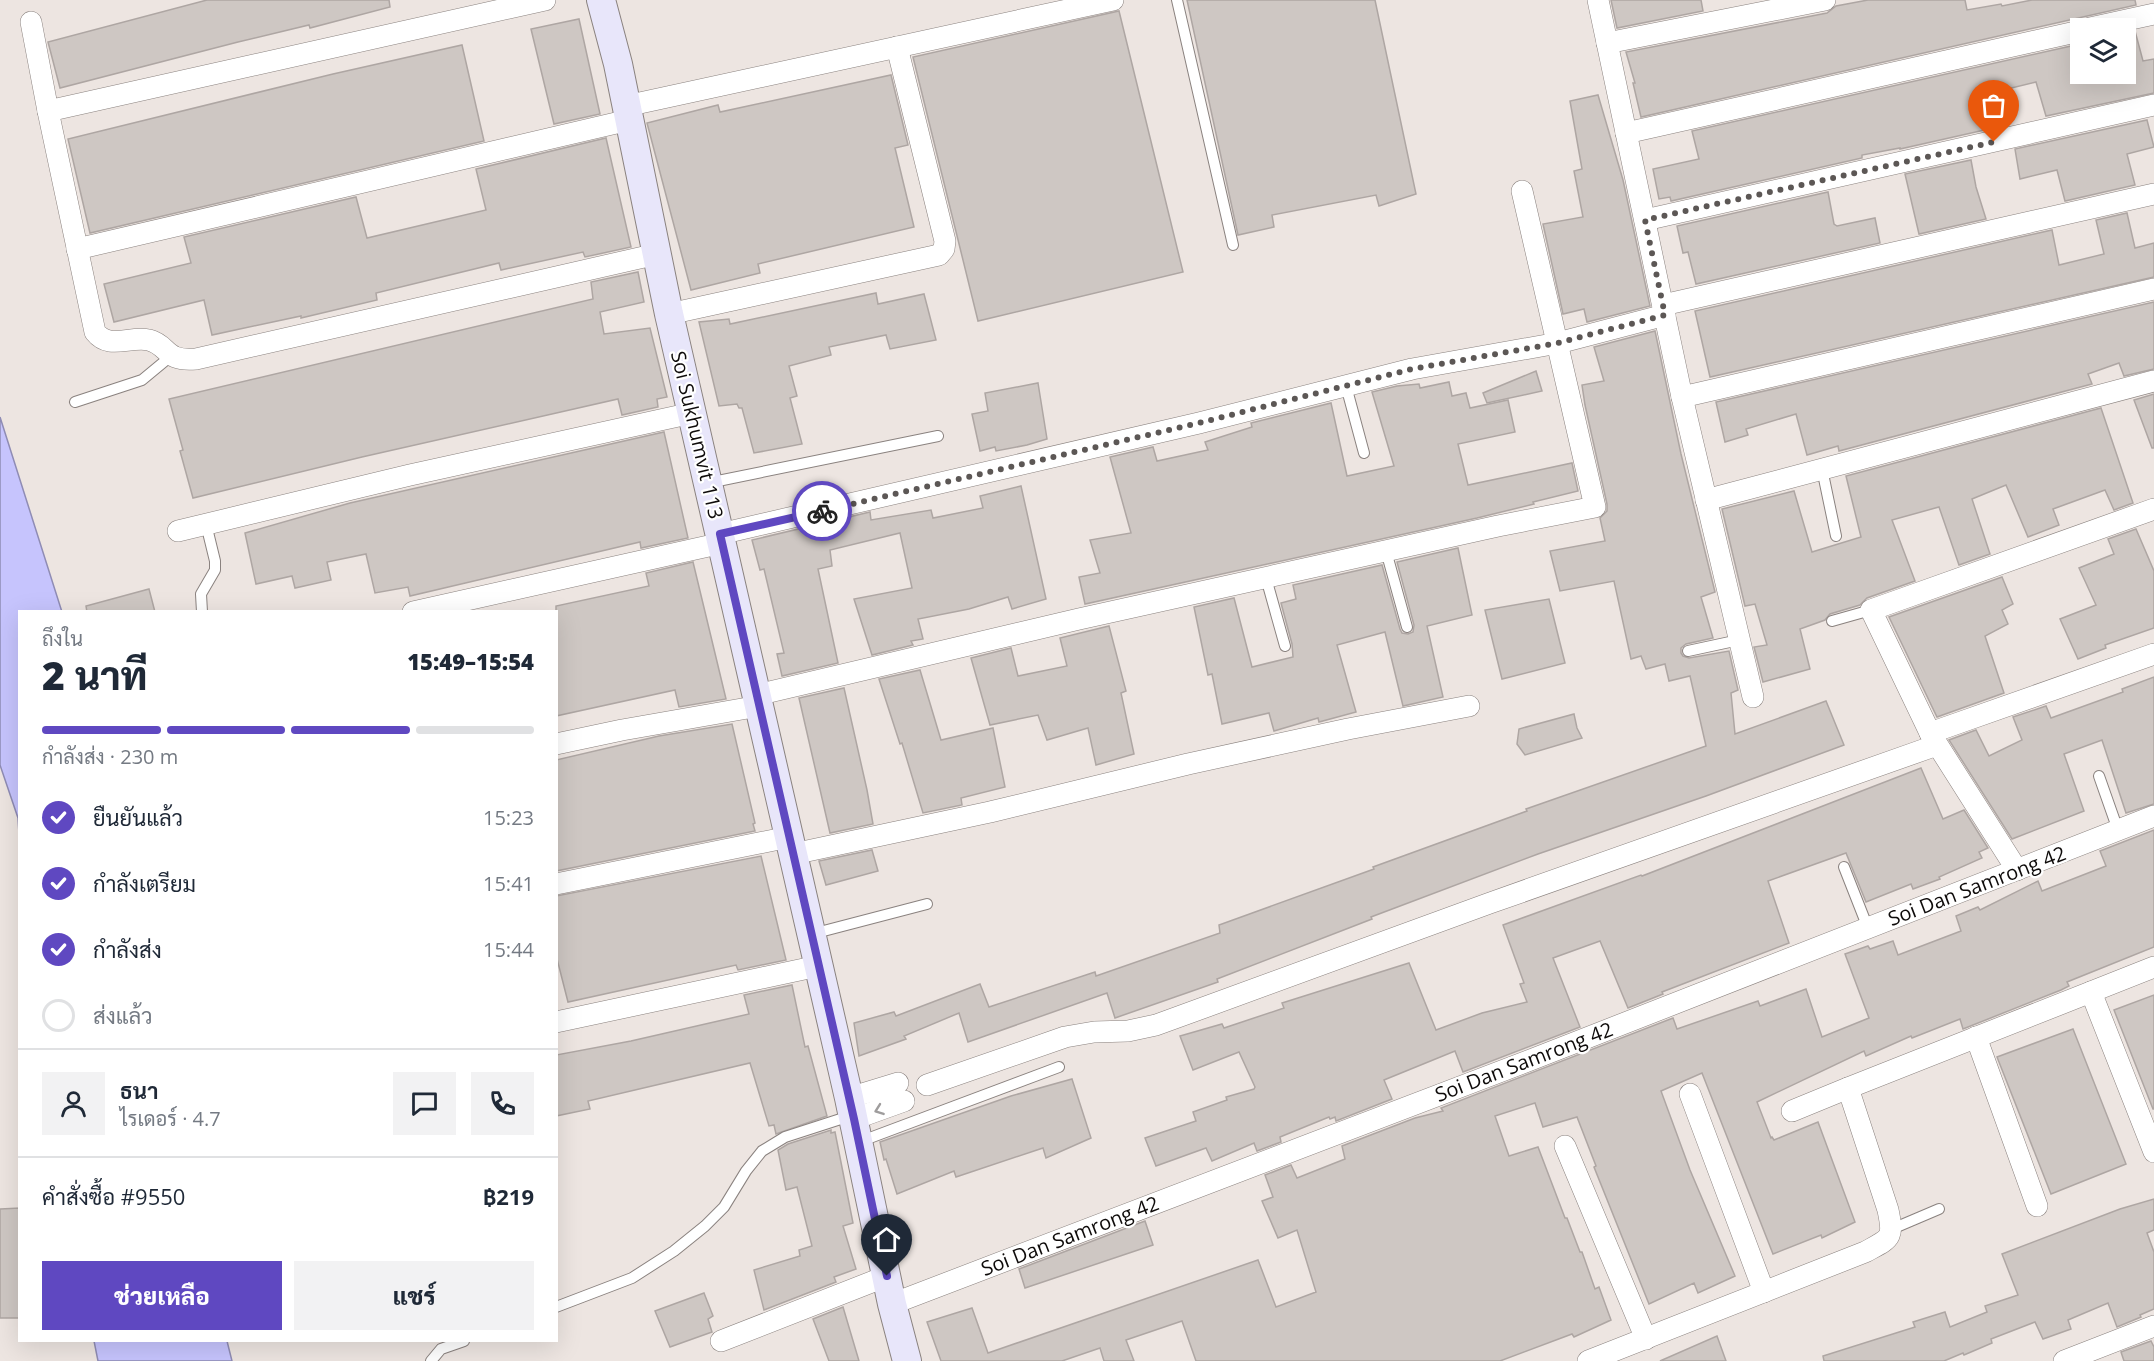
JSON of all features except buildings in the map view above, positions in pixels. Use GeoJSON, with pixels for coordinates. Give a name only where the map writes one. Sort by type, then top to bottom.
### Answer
{"type":"FeatureCollection","features":[{"type":"Feature","properties":{"kind":"main road","name":"Soi Sukhumvit 113"},"geometry":{"type":"LineString","coordinates":[[600,0],[628,113],[669,314],[854,1119],[907,1361]]}},
{"type":"Feature","properties":{"kind":"street"},"geometry":{"type":"LineString","coordinates":[[48,111],[545,0]]}},
{"type":"Feature","properties":{"kind":"street"},"geometry":{"type":"LineString","coordinates":[[77,249],[897,47],[1113,0]]}},
{"type":"Feature","properties":{"kind":"street"},"geometry":{"type":"LineString","coordinates":[[1598,0],[1682,397],[1753,697]]}},
{"type":"Feature","properties":{"kind":"street"},"geometry":{"type":"LineString","coordinates":[[1607,43],[1824,0]]}},
{"type":"Feature","properties":{"kind":"street"},"geometry":{"type":"LineString","coordinates":[[2136,18],[2154,14]]}},
{"type":"Feature","properties":{"kind":"street"},"geometry":{"type":"LineString","coordinates":[[31,22],[95,332],[100,338],[109,342],[150,340],[171,356],[182,360],[196,359],[657,254]]}},
{"type":"Feature","properties":{"kind":"street"},"geometry":{"type":"LineString","coordinates":[[1626,133],[2070,33]]}},
{"type":"Feature","properties":{"kind":"street"},"geometry":{"type":"LineString","coordinates":[[669,314],[939,255],[944,249],[945,241],[897,47]]}},
{"type":"Feature","properties":{"kind":"street"},"geometry":{"type":"LineString","coordinates":[[1645,220],[2154,105]]}},
{"type":"Feature","properties":{"kind":"street"},"geometry":{"type":"LineString","coordinates":[[558,744],[758,701],[1078,619],[1498,526],[1595,507],[1522,191]]}},
{"type":"Feature","properties":{"kind":"street"},"geometry":{"type":"LineString","coordinates":[[421,610],[1199,423],[1412,369],[1558,343],[1664,310],[2154,194]]}},
{"type":"Feature","properties":{"kind":"street"},"geometry":{"type":"LineString","coordinates":[[1682,397],[2154,289]]}},
{"type":"Feature","properties":{"kind":"street"},"geometry":{"type":"LineString","coordinates":[[1706,500],[2154,381]]}},
{"type":"Feature","properties":{"kind":"street"},"geometry":{"type":"LineString","coordinates":[[178,531],[410,475],[692,413]]}},
{"type":"Feature","properties":{"kind":"street"},"geometry":{"type":"LineString","coordinates":[[2017,870],[1933,739],[1871,610],[2154,509]]}},
{"type":"Feature","properties":{"kind":"street"},"geometry":{"type":"LineString","coordinates":[[854,1119],[911,1089],[1065,1037],[1094,1032],[1128,1031],[1156,1025],[1933,739],[2154,654]]}},
{"type":"Feature","properties":{"kind":"street"},"geometry":{"type":"LineString","coordinates":[[558,884],[990,812],[1188,764],[1348,729],[1469,706]]}},
{"type":"Feature","properties":{"kind":"street","name":"Soi Dan Samrong 42"},"geometry":{"type":"LineString","coordinates":[[722,1341],[890,1290],[1533,1059],[2154,816]]}},
{"type":"Feature","properties":{"kind":"street"},"geometry":{"type":"LineString","coordinates":[[558,1022],[818,966]]}},
{"type":"Feature","properties":{"kind":"street"},"geometry":{"type":"LineString","coordinates":[[1792,1111],[2154,967]]}},
{"type":"Feature","properties":{"kind":"street"},"geometry":{"type":"LineString","coordinates":[[2091,992],[2154,1152]]}},
{"type":"Feature","properties":{"kind":"street"},"geometry":{"type":"LineString","coordinates":[[1976,1037],[2037,1206]]}},
{"type":"Feature","properties":{"kind":"street"},"geometry":{"type":"LineString","coordinates":[[1588,1361],[1865,1252],[1891,1235],[1888,1210],[1848,1088]]}},
{"type":"Feature","properties":{"kind":"street"},"geometry":{"type":"LineString","coordinates":[[1690,1094],[1764,1292]]}},
{"type":"Feature","properties":{"kind":"street"},"geometry":{"type":"LineString","coordinates":[[1564,1146],[1646,1340]]}},
{"type":"Feature","properties":{"kind":"street"},"geometry":{"type":"LineString","coordinates":[[2064,1361],[2154,1326]]}},
{"type":"Feature","properties":{"kind":"lane"},"geometry":{"type":"LineString","coordinates":[[1177,0],[1233,245]]}},
{"type":"Feature","properties":{"kind":"lane"},"geometry":{"type":"LineString","coordinates":[[75,402],[142,380],[171,356]]}},
{"type":"Feature","properties":{"kind":"lane"},"geometry":{"type":"LineString","coordinates":[[1346,386],[1364,453]]}},
{"type":"Feature","properties":{"kind":"lane"},"geometry":{"type":"LineString","coordinates":[[708,483],[938,436]]}},
{"type":"Feature","properties":{"kind":"lane"},"geometry":{"type":"LineString","coordinates":[[1822,469],[1836,536]]}},
{"type":"Feature","properties":{"kind":"lane"},"geometry":{"type":"LineString","coordinates":[[202,610],[201,594],[215,570],[206,524]]}},
{"type":"Feature","properties":{"kind":"lane"},"geometry":{"type":"LineString","coordinates":[[1386,551],[1407,627]]}},
{"type":"Feature","properties":{"kind":"lane"},"geometry":{"type":"LineString","coordinates":[[1266,578],[1285,646]]}},
{"type":"Feature","properties":{"kind":"lane"},"geometry":{"type":"LineString","coordinates":[[1832,621],[1871,610]]}},
{"type":"Feature","properties":{"kind":"lane"},"geometry":{"type":"LineString","coordinates":[[1688,651],[1739,640]]}},
{"type":"Feature","properties":{"kind":"lane"},"geometry":{"type":"LineString","coordinates":[[2099,776],[2118,830]]}},
{"type":"Feature","properties":{"kind":"lane"},"geometry":{"type":"LineString","coordinates":[[1844,867],[1868,928]]}},
{"type":"Feature","properties":{"kind":"lane"},"geometry":{"type":"LineString","coordinates":[[811,934],[927,904]]}},
{"type":"Feature","properties":{"kind":"lane"},"geometry":{"type":"LineString","coordinates":[[558,1306],[632,1278],[674,1251],[724,1207],[746,1171],[762,1151],[784,1137],[1059,1067]]}},
{"type":"Feature","properties":{"kind":"lane"},"geometry":{"type":"LineString","coordinates":[[1892,1229],[1939,1209]]}},
{"type":"Feature","properties":{"kind":"lane"},"geometry":{"type":"LineString","coordinates":[[431,1361],[441,1349],[462,1342]]}},
{"type":"Feature","properties":{"kind":"water"},"geometry":{"type":"Polygon","coordinates":[[[0,417],[61,610],[18,610],[18,818],[0,765],[0,417]]]}},
{"type":"Feature","properties":{"kind":"water"},"geometry":{"type":"Polygon","coordinates":[[[94,1342],[227,1342],[232,1361],[98,1361],[94,1342]]]}},
{"type":"Feature","properties":{"kind":"way so far"},"geometry":{"type":"LineString","coordinates":[[822,511],[1199,423],[1412,369],[1558,343],[1665,315],[1645,220],[1994,142]]}},
{"type":"Feature","properties":{"kind":"route"},"geometry":{"type":"LineString","coordinates":[[822,511],[720,534],[854,1119],[887,1276]]}}]}
